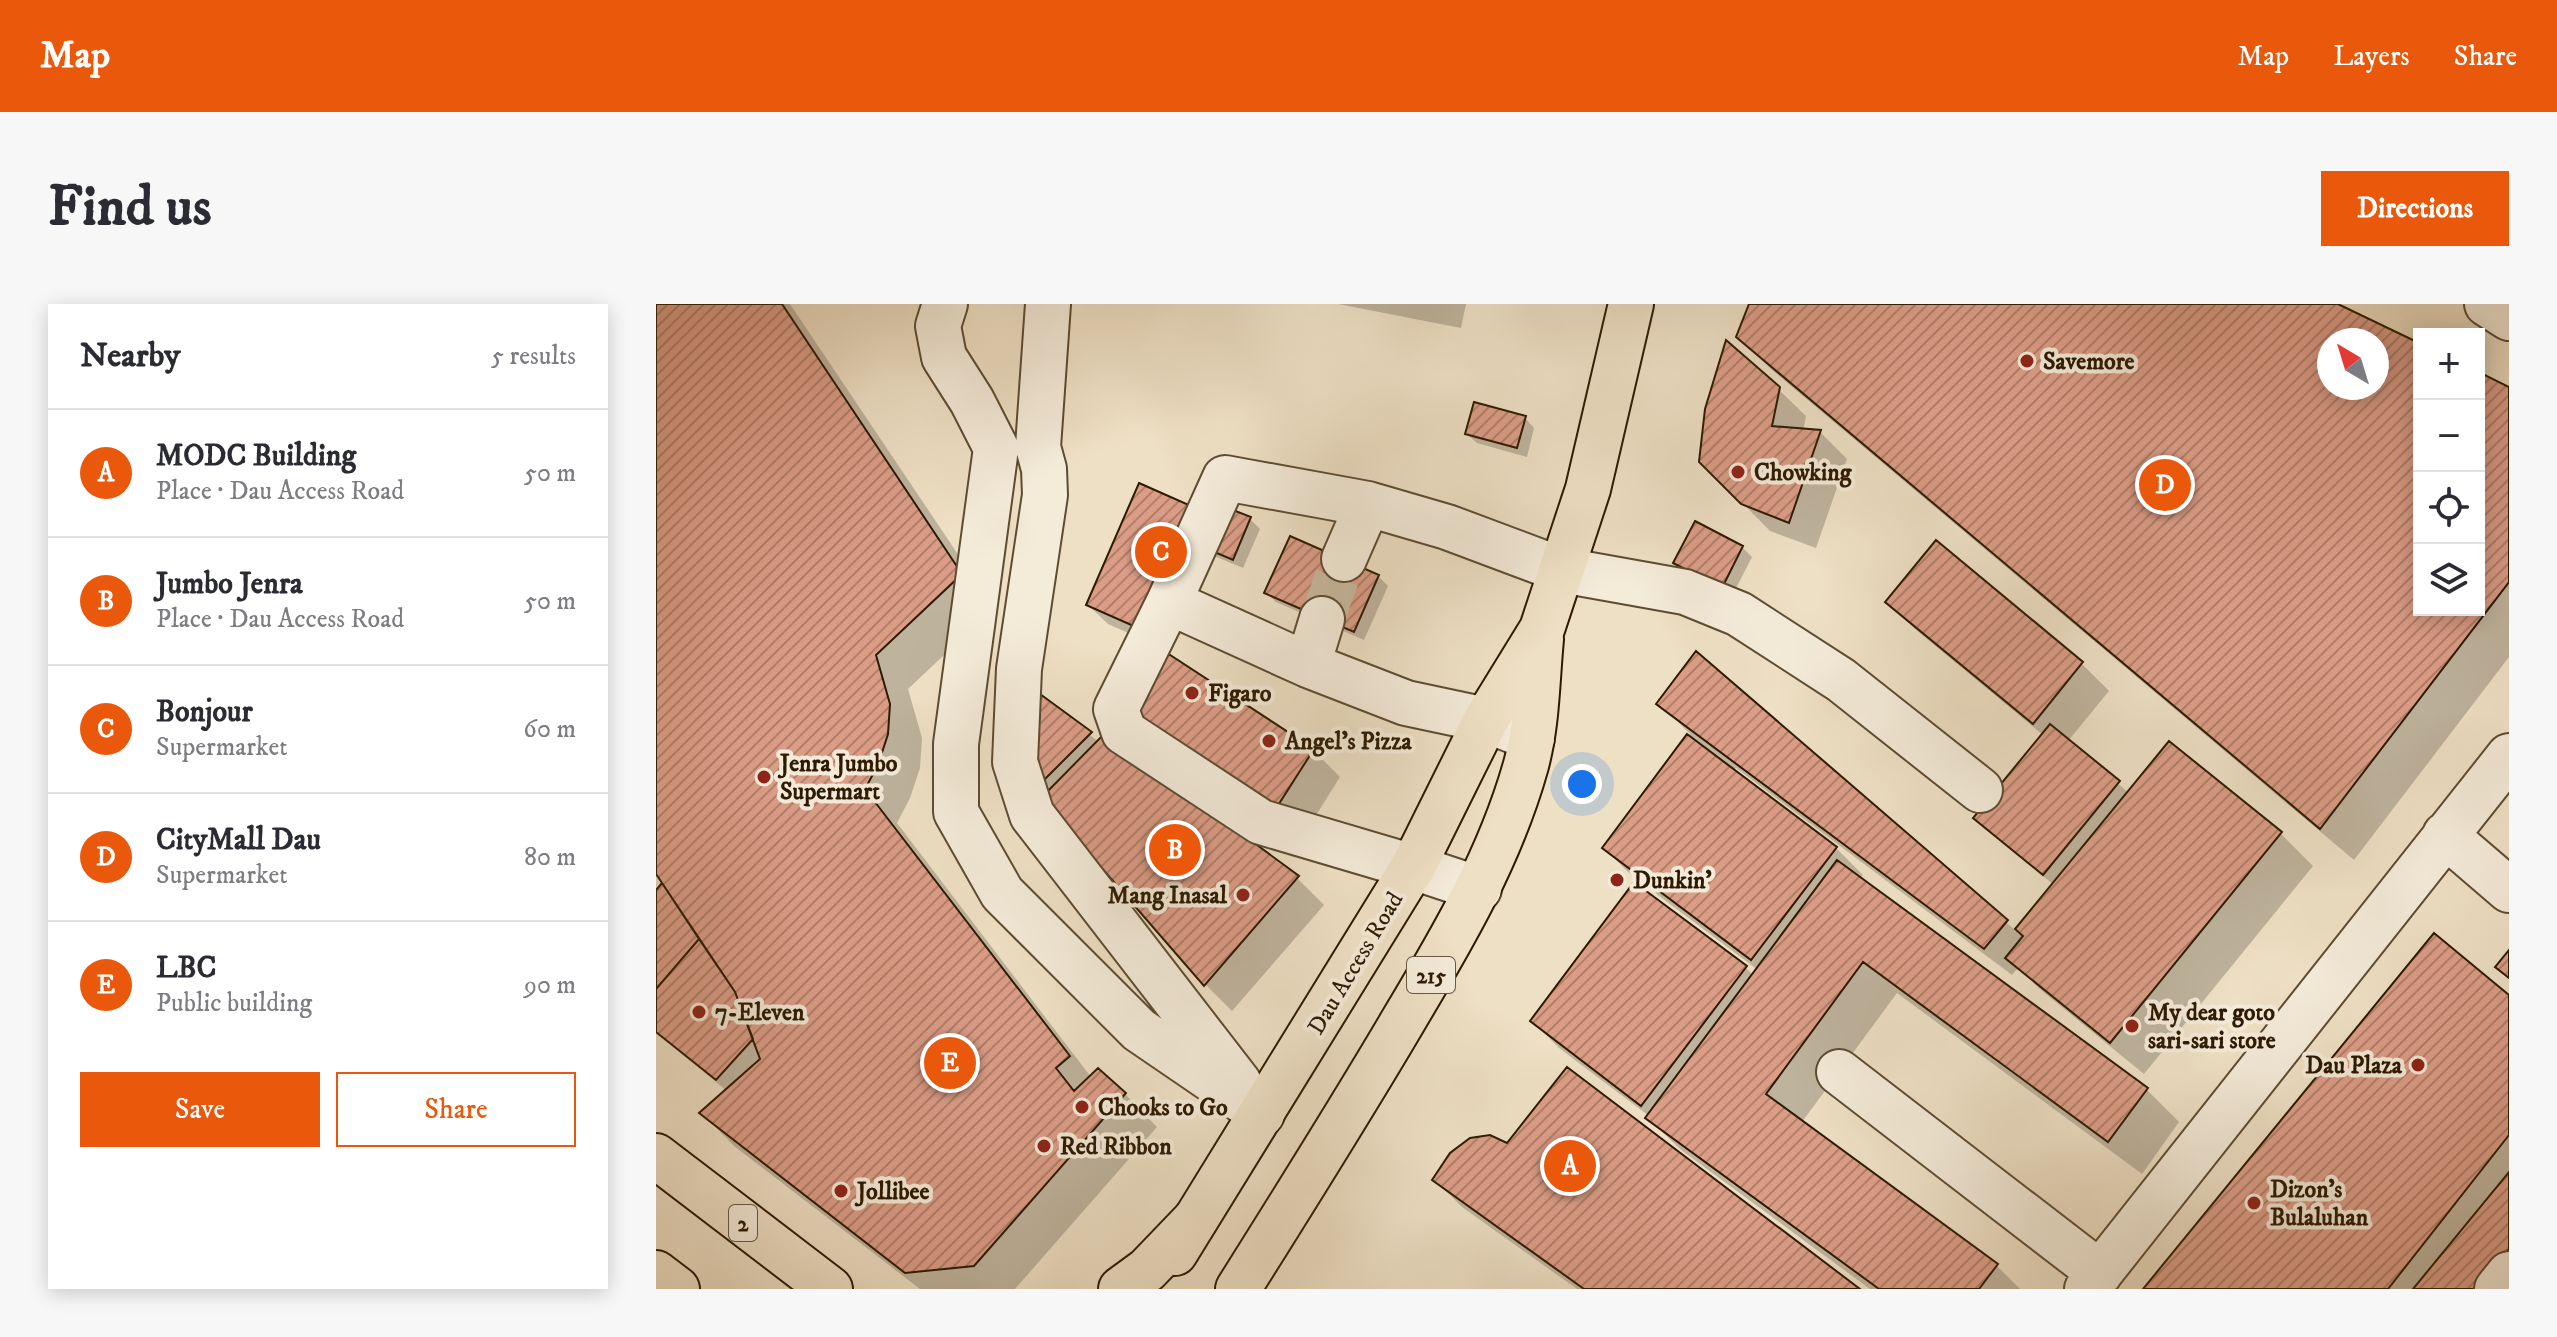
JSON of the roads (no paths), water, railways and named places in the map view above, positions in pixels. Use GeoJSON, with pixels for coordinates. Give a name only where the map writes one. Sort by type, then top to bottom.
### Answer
{"type":"FeatureCollection","features":[{"type":"Feature","properties":{"kind":"main road","name":"Dau Access Road"},"geometry":{"type":"LineString","coordinates":[[1152,1289],[1413,867],[1486,720],[1542,629],[1588,489],[1631,304]]}},
{"type":"Feature","properties":{"kind":"main road","name":"Dau Access Road"},"geometry":{"type":"LineString","coordinates":[[1238,1289],[1362,1091],[1452,939],[1497,852],[1514,806],[1532,738],[1542,629]]}},
{"type":"Feature","properties":{"kind":"main road","name":"2"},"geometry":{"type":"LineString","coordinates":[[656,1156],[830,1289]]}},
{"type":"Feature","properties":{"kind":"main road"},"geometry":{"type":"LineString","coordinates":[[1121,1289],[1147,1270],[1195,1220]]}},
{"type":"Feature","properties":{"kind":"main road"},"geometry":{"type":"LineString","coordinates":[[656,1273],[677,1289]]}},
{"type":"Feature","properties":{"kind":"lane"},"geometry":{"type":"LineString","coordinates":[[945,304],[938,326],[944,357],[972,401],[1017,447],[1044,469],[1045,495],[1022,648],[1015,762],[1032,815],[1262,1114]]}},
{"type":"Feature","properties":{"kind":"lane"},"geometry":{"type":"LineString","coordinates":[[1048,304],[971,639],[956,744],[956,812],[1002,893],[1139,1030],[1262,1114]]}},
{"type":"Feature","properties":{"kind":"lane"},"geometry":{"type":"LineString","coordinates":[[2487,304],[2509,318]]}},
{"type":"Feature","properties":{"kind":"lane"},"geometry":{"type":"LineString","coordinates":[[1479,889],[1261,822],[1124,732],[1116,709],[1225,478],[1368,504],[1447,527],[1562,570],[1685,592],[1739,614],[1841,680],[1980,790]]}},
{"type":"Feature","properties":{"kind":"lane"},"geometry":{"type":"LineString","coordinates":[[1344,559],[1368,504]]}},
{"type":"Feature","properties":{"kind":"lane"},"geometry":{"type":"LineString","coordinates":[[1169,602],[1308,665],[1406,703],[1486,720],[1532,738]]}},
{"type":"Feature","properties":{"kind":"lane"},"geometry":{"type":"LineString","coordinates":[[1308,665],[1322,619]]}},
{"type":"Feature","properties":{"kind":"lane"},"geometry":{"type":"LineString","coordinates":[[971,639],[1022,648]]}},
{"type":"Feature","properties":{"kind":"lane"},"geometry":{"type":"LineString","coordinates":[[1839,1072],[2094,1281],[2509,756]]}},
{"type":"Feature","properties":{"kind":"lane"},"geometry":{"type":"LineString","coordinates":[[2445,835],[2509,890]]}},
{"type":"Feature","properties":{"kind":"lane"},"geometry":{"type":"LineString","coordinates":[[2497,1289],[2509,1274]]}},
{"type":"Feature","properties":{"kind":"tunnel"},"geometry":{"type":"LineString","coordinates":[[1322,619],[1344,559]]}},
{"type":"Feature","properties":{"kind":"place","name":"Savemore"},"geometry":{"type":"Point","coordinates":[2027,361]}},
{"type":"Feature","properties":{"kind":"place","name":"Chowking"},"geometry":{"type":"Point","coordinates":[1738,472]}},
{"type":"Feature","properties":{"kind":"place","name":"CityMall Dau"},"geometry":{"type":"Point","coordinates":[2165,485]}},
{"type":"Feature","properties":{"kind":"place","name":"Bonjour"},"geometry":{"type":"Point","coordinates":[1161,552]}},
{"type":"Feature","properties":{"kind":"place","name":"Figaro"},"geometry":{"type":"Point","coordinates":[1192,693]}},
{"type":"Feature","properties":{"kind":"place","name":"Angel's Pizza"},"geometry":{"type":"Point","coordinates":[1269,741]}},
{"type":"Feature","properties":{"kind":"place","name":"Jenra Jumbo Supermart"},"geometry":{"type":"Point","coordinates":[764,777]}},
{"type":"Feature","properties":{"kind":"place","name":"Jumbo Jenra"},"geometry":{"type":"Point","coordinates":[1175,850]}},
{"type":"Feature","properties":{"kind":"place","name":"Dunkin'"},"geometry":{"type":"Point","coordinates":[1617,880]}},
{"type":"Feature","properties":{"kind":"place","name":"Mang Inasal"},"geometry":{"type":"Point","coordinates":[1243,895]}},
{"type":"Feature","properties":{"kind":"place","name":"7-Eleven"},"geometry":{"type":"Point","coordinates":[699,1012]}},
{"type":"Feature","properties":{"kind":"place","name":"My dear goto sari-sari store"},"geometry":{"type":"Point","coordinates":[2132,1026]}},
{"type":"Feature","properties":{"kind":"place","name":"LBC"},"geometry":{"type":"Point","coordinates":[950,1063]}},
{"type":"Feature","properties":{"kind":"place","name":"Dau Plaza"},"geometry":{"type":"Point","coordinates":[2418,1065]}},
{"type":"Feature","properties":{"kind":"place","name":"Chooks to Go"},"geometry":{"type":"Point","coordinates":[1082,1107]}},
{"type":"Feature","properties":{"kind":"place","name":"Red Ribbon"},"geometry":{"type":"Point","coordinates":[1044,1146]}},
{"type":"Feature","properties":{"kind":"place","name":"MODC Building"},"geometry":{"type":"Point","coordinates":[1570,1166]}},
{"type":"Feature","properties":{"kind":"place","name":"Jollibee"},"geometry":{"type":"Point","coordinates":[841,1191]}},
{"type":"Feature","properties":{"kind":"place","name":"Dizon's Bulaluhan"},"geometry":{"type":"Point","coordinates":[2254,1203]}}]}
